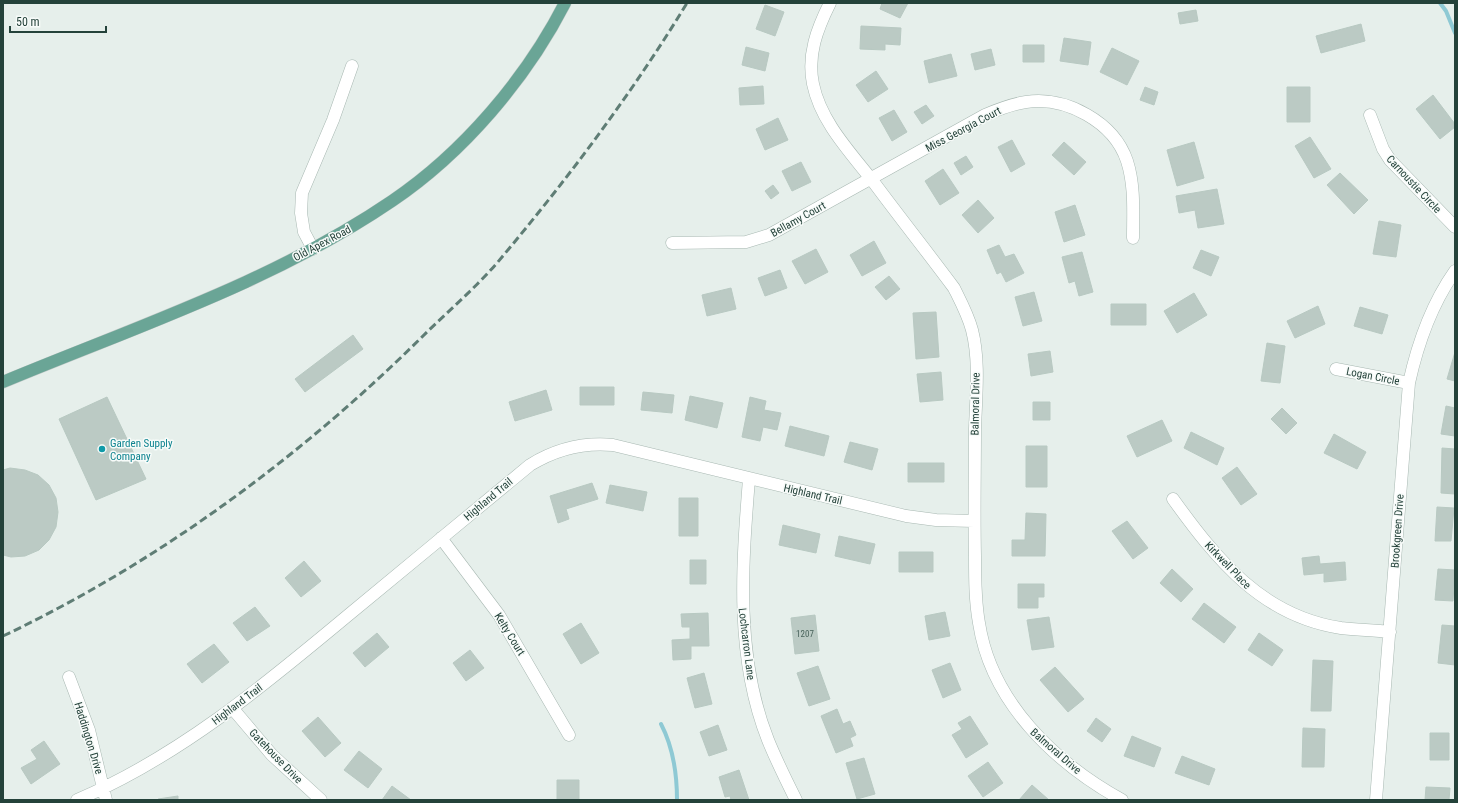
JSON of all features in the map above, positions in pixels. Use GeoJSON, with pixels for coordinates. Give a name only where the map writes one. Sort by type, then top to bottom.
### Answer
{"type":"FeatureCollection","features":[{"type":"Feature","properties":{"kind":"main road","name":"Old Apex Road"},"geometry":{"type":"LineString","coordinates":[[3,382],[200,304],[313,249],[393,201],[430,172],[467,138],[505,96],[546,39],[566,3]]}},
{"type":"Feature","properties":{"kind":"street","name":"Balmoral Drive"},"geometry":{"type":"LineString","coordinates":[[830,3],[814,40],[811,68],[813,84],[820,108],[870,178],[954,288],[965,311],[972,331],[976,368],[974,521],[976,595],[979,624],[991,664],[1002,688],[1026,724],[1046,745],[1088,778],[1122,800]]}},
{"type":"Feature","properties":{"kind":"street"},"geometry":{"type":"LineString","coordinates":[[313,249],[304,232],[300,213],[302,193],[333,120],[352,66]]}},
{"type":"Feature","properties":{"kind":"street","name":"Miss Georgia Court"},"geometry":{"type":"LineString","coordinates":[[870,178],[886,171],[985,115],[1009,105],[1026,102],[1053,102],[1068,106],[1094,120],[1105,129],[1122,150],[1130,171],[1134,192],[1133,238]]}},
{"type":"Feature","properties":{"kind":"street","name":"Carnoustie Circle"},"geometry":{"type":"LineString","coordinates":[[1370,115],[1383,149],[1390,160],[1455,227]]}},
{"type":"Feature","properties":{"kind":"street","name":"Bellamy Court"},"geometry":{"type":"LineString","coordinates":[[672,243],[746,242],[770,235],[870,178]]}},
{"type":"Feature","properties":{"kind":"street","name":"Brookgreen Drive"},"geometry":{"type":"LineString","coordinates":[[1376,800],[1409,382],[1415,356],[1426,322],[1444,287],[1455,271]]}},
{"type":"Feature","properties":{"kind":"street","name":"Logan Circle"},"geometry":{"type":"LineString","coordinates":[[1336,369],[1409,382]]}},
{"type":"Feature","properties":{"kind":"street","name":"Highland Trail"},"geometry":{"type":"LineString","coordinates":[[77,800],[105,795],[233,709],[530,465],[546,455],[579,445],[597,443],[613,445],[748,479],[906,516],[936,520],[974,521]]}},
{"type":"Feature","properties":{"kind":"street","name":"Lochcarron Lane"},"geometry":{"type":"LineString","coordinates":[[748,479],[742,578],[744,631],[748,660],[755,697],[768,739],[796,800]]}},
{"type":"Feature","properties":{"kind":"street","name":"Kirkwell Place"},"geometry":{"type":"LineString","coordinates":[[1173,499],[1198,534],[1233,574],[1265,599],[1306,619],[1324,624],[1341,628],[1390,632]]}},
{"type":"Feature","properties":{"kind":"street","name":"Kelty Court"},"geometry":{"type":"LineString","coordinates":[[441,538],[500,615],[570,735]]}},
{"type":"Feature","properties":{"kind":"street","name":"Haddington Drive"},"geometry":{"type":"LineString","coordinates":[[69,677],[89,730],[105,795]]}},
{"type":"Feature","properties":{"kind":"street","name":"Gatehouse Drive"},"geometry":{"type":"LineString","coordinates":[[233,709],[272,755],[321,800]]}},
{"type":"Feature","properties":{"kind":"building"},"geometry":{"type":"Polygon","coordinates":[[[882,3],[908,3],[900,18],[880,9],[882,3]]]}},
{"type":"Feature","properties":{"kind":"building"},"geometry":{"type":"Polygon","coordinates":[[[765,5],[784,12],[775,36],[756,29],[765,5]]]}},
{"type":"Feature","properties":{"kind":"building"},"geometry":{"type":"Polygon","coordinates":[[[1196,10],[1198,21],[1180,24],[1178,13],[1196,10]]]}},
{"type":"Feature","properties":{"kind":"building"},"geometry":{"type":"Polygon","coordinates":[[[1361,24],[1365,41],[1321,53],[1316,36],[1361,24]]]}},
{"type":"Feature","properties":{"kind":"building"},"geometry":{"type":"Polygon","coordinates":[[[861,26],[901,28],[900,45],[885,44],[885,50],[860,49],[861,26]]]}},
{"type":"Feature","properties":{"kind":"building"},"geometry":{"type":"Polygon","coordinates":[[[1064,38],[1091,42],[1088,65],[1060,61],[1064,38]]]}},
{"type":"Feature","properties":{"kind":"building"},"geometry":{"type":"Polygon","coordinates":[[[1023,45],[1044,45],[1044,62],[1023,62],[1023,45]]]}},
{"type":"Feature","properties":{"kind":"building"},"geometry":{"type":"Polygon","coordinates":[[[746,47],[769,53],[765,71],[742,65],[746,47]]]}},
{"type":"Feature","properties":{"kind":"building"},"geometry":{"type":"Polygon","coordinates":[[[1112,48],[1139,61],[1127,85],[1100,72],[1112,48]]]}},
{"type":"Feature","properties":{"kind":"building"},"geometry":{"type":"Polygon","coordinates":[[[991,49],[995,65],[975,70],[971,54],[991,49]]]}},
{"type":"Feature","properties":{"kind":"building"},"geometry":{"type":"Polygon","coordinates":[[[951,54],[957,76],[929,83],[924,61],[951,54]]]}},
{"type":"Feature","properties":{"kind":"building"},"geometry":{"type":"Polygon","coordinates":[[[876,71],[888,89],[868,102],[856,85],[876,71]]]}},
{"type":"Feature","properties":{"kind":"building"},"geometry":{"type":"Polygon","coordinates":[[[763,86],[764,104],[740,105],[739,88],[763,86]]]}},
{"type":"Feature","properties":{"kind":"building"},"geometry":{"type":"Polygon","coordinates":[[[1145,87],[1158,92],[1154,105],[1140,100],[1145,87]]]}},
{"type":"Feature","properties":{"kind":"building"},"geometry":{"type":"Polygon","coordinates":[[[1287,87],[1310,87],[1310,122],[1287,122],[1287,87]]]}},
{"type":"Feature","properties":{"kind":"building"},"geometry":{"type":"Polygon","coordinates":[[[1433,95],[1455,124],[1455,127],[1440,139],[1416,109],[1433,95]]]}},
{"type":"Feature","properties":{"kind":"building"},"geometry":{"type":"Polygon","coordinates":[[[926,105],[934,116],[922,124],[914,112],[926,105]]]}},
{"type":"Feature","properties":{"kind":"building"},"geometry":{"type":"Polygon","coordinates":[[[894,110],[907,132],[892,141],[879,118],[894,110]]]}},
{"type":"Feature","properties":{"kind":"building"},"geometry":{"type":"Polygon","coordinates":[[[778,118],[788,140],[765,150],[756,129],[778,118]]]}},
{"type":"Feature","properties":{"kind":"building"},"geometry":{"type":"Polygon","coordinates":[[[1310,137],[1331,169],[1314,178],[1295,146],[1310,137]]]}},
{"type":"Feature","properties":{"kind":"building"},"geometry":{"type":"Polygon","coordinates":[[[1012,140],[1025,164],[1011,172],[998,147],[1012,140]]]}},
{"type":"Feature","properties":{"kind":"building"},"geometry":{"type":"Polygon","coordinates":[[[1064,142],[1086,162],[1074,175],[1052,155],[1064,142]]]}},
{"type":"Feature","properties":{"kind":"building"},"geometry":{"type":"Polygon","coordinates":[[[1194,142],[1204,178],[1177,186],[1167,150],[1194,142]]]}},
{"type":"Feature","properties":{"kind":"building"},"geometry":{"type":"Polygon","coordinates":[[[966,156],[973,167],[961,175],[954,163],[966,156]]]}},
{"type":"Feature","properties":{"kind":"building"},"geometry":{"type":"Polygon","coordinates":[[[801,162],[811,182],[792,191],[782,171],[801,162]]]}},
{"type":"Feature","properties":{"kind":"building"},"geometry":{"type":"Polygon","coordinates":[[[943,169],[959,193],[940,205],[925,181],[943,169]]]}},
{"type":"Feature","properties":{"kind":"building"},"geometry":{"type":"Polygon","coordinates":[[[1340,173],[1368,200],[1354,214],[1327,185],[1340,173]]]}},
{"type":"Feature","properties":{"kind":"building"},"geometry":{"type":"Polygon","coordinates":[[[773,185],[779,193],[771,199],[765,191],[773,185]]]}},
{"type":"Feature","properties":{"kind":"building"},"geometry":{"type":"Polygon","coordinates":[[[1217,189],[1224,224],[1198,228],[1195,210],[1179,213],[1176,196],[1217,189]]]}},
{"type":"Feature","properties":{"kind":"building"},"geometry":{"type":"Polygon","coordinates":[[[978,200],[994,218],[978,233],[962,215],[978,200]]]}},
{"type":"Feature","properties":{"kind":"building"},"geometry":{"type":"Polygon","coordinates":[[[1075,205],[1085,235],[1064,242],[1055,212],[1075,205]]]}},
{"type":"Feature","properties":{"kind":"building"},"geometry":{"type":"Polygon","coordinates":[[[1379,221],[1401,225],[1396,257],[1373,254],[1379,221]]]}},
{"type":"Feature","properties":{"kind":"building"},"geometry":{"type":"Polygon","coordinates":[[[874,241],[886,263],[862,276],[850,255],[874,241]]]}},
{"type":"Feature","properties":{"kind":"building"},"geometry":{"type":"Polygon","coordinates":[[[999,245],[1005,257],[1014,254],[1024,273],[1006,282],[1001,272],[997,274],[987,250],[999,245]]]}},
{"type":"Feature","properties":{"kind":"building"},"geometry":{"type":"Polygon","coordinates":[[[816,249],[828,272],[805,284],[792,261],[816,249]]]}},
{"type":"Feature","properties":{"kind":"building"},"geometry":{"type":"Polygon","coordinates":[[[1201,250],[1219,257],[1211,276],[1193,268],[1201,250]]]}},
{"type":"Feature","properties":{"kind":"building"},"geometry":{"type":"Polygon","coordinates":[[[1082,252],[1093,292],[1079,296],[1075,281],[1069,283],[1062,257],[1082,252]]]}},
{"type":"Feature","properties":{"kind":"building"},"geometry":{"type":"Polygon","coordinates":[[[780,270],[787,288],[765,296],[758,278],[780,270]]]}},
{"type":"Feature","properties":{"kind":"building"},"geometry":{"type":"Polygon","coordinates":[[[889,276],[900,289],[886,300],[875,287],[889,276]]]}},
{"type":"Feature","properties":{"kind":"building"},"geometry":{"type":"Polygon","coordinates":[[[731,288],[736,309],[707,316],[702,295],[731,288]]]}},
{"type":"Feature","properties":{"kind":"building"},"geometry":{"type":"Polygon","coordinates":[[[1034,292],[1042,321],[1023,326],[1015,297],[1034,292]]]}},
{"type":"Feature","properties":{"kind":"building"},"geometry":{"type":"Polygon","coordinates":[[[1194,293],[1207,315],[1177,333],[1164,311],[1194,293]]]}},
{"type":"Feature","properties":{"kind":"building"},"geometry":{"type":"Polygon","coordinates":[[[1111,304],[1146,304],[1146,325],[1111,325],[1111,304]]]}},
{"type":"Feature","properties":{"kind":"building"},"geometry":{"type":"Polygon","coordinates":[[[1318,306],[1325,324],[1295,338],[1287,321],[1318,306]]]}},
{"type":"Feature","properties":{"kind":"building"},"geometry":{"type":"Polygon","coordinates":[[[1360,307],[1388,315],[1382,334],[1354,326],[1360,307]]]}},
{"type":"Feature","properties":{"kind":"building"},"geometry":{"type":"Polygon","coordinates":[[[936,312],[939,357],[916,359],[913,313],[936,312]]]}},
{"type":"Feature","properties":{"kind":"building"},"geometry":{"type":"Polygon","coordinates":[[[353,335],[363,349],[305,392],[295,379],[353,335]]]}},
{"type":"Feature","properties":{"kind":"building"},"geometry":{"type":"Polygon","coordinates":[[[1267,343],[1285,346],[1280,383],[1261,381],[1267,343]]]}},
{"type":"Feature","properties":{"kind":"building"},"geometry":{"type":"Polygon","coordinates":[[[1050,351],[1053,372],[1031,376],[1028,354],[1050,351]]]}},
{"type":"Feature","properties":{"kind":"building"},"geometry":{"type":"Polygon","coordinates":[[[1455,352],[1455,381],[1447,379],[1455,352]]]}},
{"type":"Feature","properties":{"kind":"building"},"geometry":{"type":"Polygon","coordinates":[[[941,372],[943,400],[920,402],[917,374],[941,372]]]}},
{"type":"Feature","properties":{"kind":"building"},"geometry":{"type":"Polygon","coordinates":[[[580,387],[614,387],[614,405],[580,405],[580,387]]]}},
{"type":"Feature","properties":{"kind":"building"},"geometry":{"type":"Polygon","coordinates":[[[546,390],[552,410],[515,421],[509,402],[546,390]]]}},
{"type":"Feature","properties":{"kind":"building"},"geometry":{"type":"Polygon","coordinates":[[[643,392],[674,395],[672,413],[641,410],[643,392]]]}},
{"type":"Feature","properties":{"kind":"building"},"geometry":{"type":"Polygon","coordinates":[[[690,396],[723,403],[717,428],[685,420],[690,396]]]}},
{"type":"Feature","properties":{"kind":"building","name":"Garden Supply Company"},"geometry":{"type":"Polygon","coordinates":[[[107,397],[146,479],[96,500],[59,419],[107,397]]]}},
{"type":"Feature","properties":{"kind":"building"},"geometry":{"type":"Polygon","coordinates":[[[750,397],[766,401],[764,410],[781,413],[777,430],[763,427],[760,441],[742,437],[750,397]]]}},
{"type":"Feature","properties":{"kind":"building"},"geometry":{"type":"Polygon","coordinates":[[[1033,402],[1050,402],[1050,420],[1033,420],[1033,402]]]}},
{"type":"Feature","properties":{"kind":"building"},"geometry":{"type":"Polygon","coordinates":[[[1446,406],[1455,408],[1455,436],[1441,434],[1446,406]]]}},
{"type":"Feature","properties":{"kind":"building"},"geometry":{"type":"Polygon","coordinates":[[[1282,408],[1297,423],[1286,434],[1271,419],[1282,408]]]}},
{"type":"Feature","properties":{"kind":"building"},"geometry":{"type":"Polygon","coordinates":[[[1162,420],[1172,441],[1137,457],[1127,436],[1162,420]]]}},
{"type":"Feature","properties":{"kind":"building"},"geometry":{"type":"Polygon","coordinates":[[[790,426],[829,436],[824,456],[785,446],[790,426]]]}},
{"type":"Feature","properties":{"kind":"building"},"geometry":{"type":"Polygon","coordinates":[[[1191,432],[1224,448],[1217,465],[1184,448],[1191,432]]]}},
{"type":"Feature","properties":{"kind":"building"},"geometry":{"type":"Polygon","coordinates":[[[1334,434],[1366,452],[1357,469],[1324,453],[1334,434]]]}},
{"type":"Feature","properties":{"kind":"building"},"geometry":{"type":"Polygon","coordinates":[[[850,442],[878,449],[872,470],[844,462],[850,442]]]}},
{"type":"Feature","properties":{"kind":"building"},"geometry":{"type":"Polygon","coordinates":[[[1026,446],[1047,446],[1047,487],[1026,487],[1026,446]]]}},
{"type":"Feature","properties":{"kind":"building"},"geometry":{"type":"Polygon","coordinates":[[[1442,448],[1455,449],[1455,494],[1441,493],[1442,448]]]}},
{"type":"Feature","properties":{"kind":"building"},"geometry":{"type":"Polygon","coordinates":[[[908,463],[944,463],[944,482],[908,482],[908,463]]]}},
{"type":"Feature","properties":{"kind":"building"},"geometry":{"type":"Polygon","coordinates":[[[1237,467],[1257,494],[1241,505],[1222,478],[1237,467]]]}},
{"type":"Feature","properties":{"kind":"building"},"geometry":{"type":"Polygon","coordinates":[[[10,468],[25,470],[38,475],[49,485],[56,498],[58,512],[56,527],[49,540],[39,550],[25,556],[11,557],[3,555],[3,470],[10,468]]]}},
{"type":"Feature","properties":{"kind":"building"},"geometry":{"type":"Polygon","coordinates":[[[592,483],[598,499],[566,509],[569,519],[558,523],[550,496],[592,483]]]}},
{"type":"Feature","properties":{"kind":"building"},"geometry":{"type":"Polygon","coordinates":[[[610,485],[647,492],[643,511],[606,503],[610,485]]]}},
{"type":"Feature","properties":{"kind":"building"},"geometry":{"type":"Polygon","coordinates":[[[679,498],[698,498],[698,536],[679,536],[679,498]]]}},
{"type":"Feature","properties":{"kind":"building"},"geometry":{"type":"Polygon","coordinates":[[[1437,507],[1454,508],[1451,541],[1435,541],[1437,507]]]}},
{"type":"Feature","properties":{"kind":"building"},"geometry":{"type":"Polygon","coordinates":[[[1026,513],[1046,514],[1045,556],[1012,556],[1012,540],[1025,540],[1026,513]]]}},
{"type":"Feature","properties":{"kind":"building"},"geometry":{"type":"Polygon","coordinates":[[[1127,521],[1148,548],[1133,559],[1112,531],[1127,521]]]}},
{"type":"Feature","properties":{"kind":"building"},"geometry":{"type":"Polygon","coordinates":[[[783,525],[820,534],[816,553],[779,545],[783,525]]]}},
{"type":"Feature","properties":{"kind":"building"},"geometry":{"type":"Polygon","coordinates":[[[839,536],[875,544],[870,564],[835,556],[839,536]]]}},
{"type":"Feature","properties":{"kind":"building"},"geometry":{"type":"Polygon","coordinates":[[[899,552],[933,552],[933,572],[899,572],[899,552]]]}},
{"type":"Feature","properties":{"kind":"building"},"geometry":{"type":"Polygon","coordinates":[[[1319,556],[1320,564],[1345,562],[1346,580],[1324,582],[1324,573],[1304,575],[1302,558],[1319,556]]]}},
{"type":"Feature","properties":{"kind":"building"},"geometry":{"type":"Polygon","coordinates":[[[690,560],[706,560],[706,584],[690,584],[690,560]]]}},
{"type":"Feature","properties":{"kind":"building"},"geometry":{"type":"Polygon","coordinates":[[[304,561],[321,581],[301,597],[285,578],[304,561]]]}},
{"type":"Feature","properties":{"kind":"building"},"geometry":{"type":"Polygon","coordinates":[[[1172,569],[1193,589],[1181,602],[1160,583],[1172,569]]]}},
{"type":"Feature","properties":{"kind":"building"},"geometry":{"type":"Polygon","coordinates":[[[1438,569],[1455,570],[1453,601],[1435,600],[1438,569]]]}},
{"type":"Feature","properties":{"kind":"building"},"geometry":{"type":"Polygon","coordinates":[[[1018,584],[1044,584],[1044,597],[1038,597],[1038,608],[1018,608],[1018,584]]]}},
{"type":"Feature","properties":{"kind":"building"},"geometry":{"type":"Polygon","coordinates":[[[1204,603],[1236,627],[1224,643],[1192,619],[1204,603]]]}},
{"type":"Feature","properties":{"kind":"building"},"geometry":{"type":"Polygon","coordinates":[[[255,607],[270,626],[247,641],[233,623],[255,607]]]}},
{"type":"Feature","properties":{"kind":"building"},"geometry":{"type":"Polygon","coordinates":[[[945,612],[950,636],[929,640],[925,616],[945,612]]]}},
{"type":"Feature","properties":{"kind":"building"},"geometry":{"type":"Polygon","coordinates":[[[708,613],[709,646],[691,646],[691,659],[673,660],[672,640],[690,639],[690,627],[682,627],[681,614],[708,613]]]}},
{"type":"Feature","properties":{"kind":"building"},"geometry":{"type":"Polygon","coordinates":[[[815,615],[819,651],[795,654],[791,618],[815,615]]]}},
{"type":"Feature","properties":{"kind":"building"},"geometry":{"type":"Polygon","coordinates":[[[1049,617],[1054,647],[1032,650],[1027,620],[1049,617]]]}},
{"type":"Feature","properties":{"kind":"building"},"geometry":{"type":"Polygon","coordinates":[[[581,623],[599,653],[581,664],[563,634],[581,623]]]}},
{"type":"Feature","properties":{"kind":"building"},"geometry":{"type":"Polygon","coordinates":[[[1442,625],[1455,626],[1455,665],[1438,663],[1442,625]]]}},
{"type":"Feature","properties":{"kind":"building"},"geometry":{"type":"Polygon","coordinates":[[[377,633],[389,647],[365,667],[353,653],[377,633]]]}},
{"type":"Feature","properties":{"kind":"building"},"geometry":{"type":"Polygon","coordinates":[[[1259,633],[1283,650],[1272,666],[1248,650],[1259,633]]]}},
{"type":"Feature","properties":{"kind":"building"},"geometry":{"type":"Polygon","coordinates":[[[214,644],[229,662],[202,683],[187,664],[214,644]]]}},
{"type":"Feature","properties":{"kind":"building"},"geometry":{"type":"Polygon","coordinates":[[[470,650],[484,668],[466,681],[453,663],[470,650]]]}},
{"type":"Feature","properties":{"kind":"building"},"geometry":{"type":"Polygon","coordinates":[[[1313,660],[1333,661],[1331,711],[1311,711],[1313,660]]]}},
{"type":"Feature","properties":{"kind":"building"},"geometry":{"type":"Polygon","coordinates":[[[950,663],[961,690],[943,698],[932,670],[950,663]]]}},
{"type":"Feature","properties":{"kind":"building"},"geometry":{"type":"Polygon","coordinates":[[[818,666],[830,699],[809,706],[797,673],[818,666]]]}},
{"type":"Feature","properties":{"kind":"building"},"geometry":{"type":"Polygon","coordinates":[[[1055,667],[1084,699],[1068,712],[1040,680],[1055,667]]]}},
{"type":"Feature","properties":{"kind":"building"},"geometry":{"type":"Polygon","coordinates":[[[704,673],[712,704],[695,708],[687,678],[704,673]]]}},
{"type":"Feature","properties":{"kind":"building"},"geometry":{"type":"Polygon","coordinates":[[[837,709],[843,724],[850,721],[856,735],[850,738],[853,746],[836,753],[821,716],[837,709]]]}},
{"type":"Feature","properties":{"kind":"building"},"geometry":{"type":"Polygon","coordinates":[[[970,716],[988,744],[966,758],[952,735],[962,729],[958,723],[970,716]]]}},
{"type":"Feature","properties":{"kind":"building"},"geometry":{"type":"Polygon","coordinates":[[[318,717],[341,743],[325,757],[302,731],[318,717]]]}},
{"type":"Feature","properties":{"kind":"building"},"geometry":{"type":"Polygon","coordinates":[[[1096,718],[1111,729],[1102,742],[1087,731],[1096,718]]]}},
{"type":"Feature","properties":{"kind":"building"},"geometry":{"type":"Polygon","coordinates":[[[718,725],[727,750],[709,756],[700,732],[718,725]]]}},
{"type":"Feature","properties":{"kind":"building"},"geometry":{"type":"Polygon","coordinates":[[[1303,728],[1325,729],[1324,767],[1302,767],[1303,728]]]}},
{"type":"Feature","properties":{"kind":"building"},"geometry":{"type":"Polygon","coordinates":[[[1430,733],[1449,733],[1449,760],[1430,760],[1430,733]]]}},
{"type":"Feature","properties":{"kind":"building"},"geometry":{"type":"Polygon","coordinates":[[[1132,736],[1161,748],[1154,767],[1124,756],[1132,736]]]}},
{"type":"Feature","properties":{"kind":"building"},"geometry":{"type":"Polygon","coordinates":[[[44,741],[60,764],[31,784],[21,768],[37,759],[31,750],[44,741]]]}},
{"type":"Feature","properties":{"kind":"building"},"geometry":{"type":"Polygon","coordinates":[[[359,751],[382,769],[368,788],[344,770],[359,751]]]}},
{"type":"Feature","properties":{"kind":"building"},"geometry":{"type":"Polygon","coordinates":[[[1182,756],[1215,769],[1209,785],[1175,773],[1182,756]]]}},
{"type":"Feature","properties":{"kind":"building"},"geometry":{"type":"Polygon","coordinates":[[[864,758],[875,794],[857,799],[846,763],[864,758]]]}},
{"type":"Feature","properties":{"kind":"building"},"geometry":{"type":"Polygon","coordinates":[[[988,762],[1003,783],[983,797],[968,776],[988,762]]]}},
{"type":"Feature","properties":{"kind":"building"},"geometry":{"type":"Polygon","coordinates":[[[739,770],[749,800],[731,800],[730,796],[725,797],[719,777],[739,770]]]}},
{"type":"Feature","properties":{"kind":"building"},"geometry":{"type":"Polygon","coordinates":[[[557,780],[579,780],[579,800],[557,800],[557,780]]]}},
{"type":"Feature","properties":{"kind":"building"},"geometry":{"type":"Polygon","coordinates":[[[1032,785],[1049,800],[1019,800],[1032,785]]]}},
{"type":"Feature","properties":{"kind":"building"},"geometry":{"type":"Polygon","coordinates":[[[392,786],[411,800],[382,800],[392,786]]]}},
{"type":"Feature","properties":{"kind":"building"},"geometry":{"type":"Polygon","coordinates":[[[1426,787],[1450,788],[1449,800],[1425,800],[1426,787]]]}},
{"type":"Feature","properties":{"kind":"building"},"geometry":{"type":"Polygon","coordinates":[[[178,796],[178,800],[158,800],[158,799],[178,796]]]}},
{"type":"Feature","properties":{"kind":"waterway"},"geometry":{"type":"LineString","coordinates":[[1440,3],[1446,11],[1455,33]]}},
{"type":"Feature","properties":{"kind":"waterway"},"geometry":{"type":"LineString","coordinates":[[661,724],[669,742],[674,761],[677,800]]}},
{"type":"Feature","properties":{"kind":"railway"},"geometry":{"type":"LineString","coordinates":[[3,636],[62,606],[119,574],[175,539],[282,461],[333,419],[382,375],[481,280],[523,232],[597,137],[666,37],[687,3]]}},
{"type":"Feature","properties":{"kind":"place","name":"Garden Supply Company"},"geometry":{"type":"Point","coordinates":[102,449]}}]}
